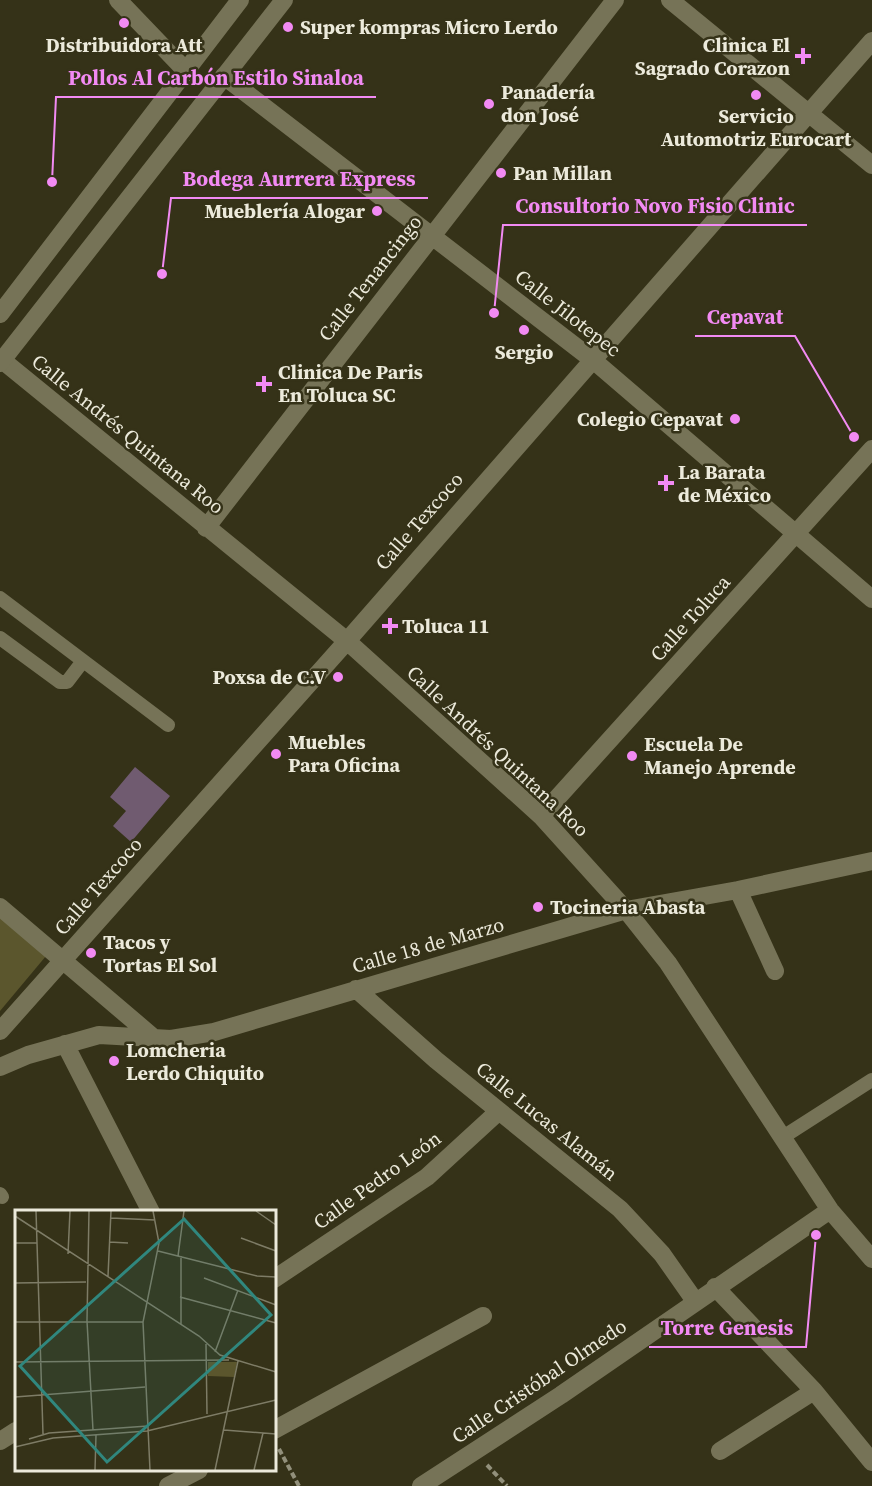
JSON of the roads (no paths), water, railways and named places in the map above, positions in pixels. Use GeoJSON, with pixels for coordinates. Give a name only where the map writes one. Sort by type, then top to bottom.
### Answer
{"type":"FeatureCollection","features":[{"type":"Feature","properties":{"kind":"street"},"geometry":{"type":"LineString","coordinates":[[118,0],[186,71]]}},
{"type":"Feature","properties":{"kind":"street"},"geometry":{"type":"LineString","coordinates":[[0,314],[240,0]]}},
{"type":"Feature","properties":{"kind":"street"},"geometry":{"type":"LineString","coordinates":[[1,362],[284,0]]}},
{"type":"Feature","properties":{"kind":"street","name":"Calle Tenancingo"},"geometry":{"type":"LineString","coordinates":[[207,528],[615,0]]}},
{"type":"Feature","properties":{"kind":"street"},"geometry":{"type":"LineString","coordinates":[[670,0],[872,165]]}},
{"type":"Feature","properties":{"kind":"street","name":"Calle Texcoco"},"geometry":{"type":"LineString","coordinates":[[0,1031],[347,641],[872,41]]}},
{"type":"Feature","properties":{"kind":"street","name":"Calle Jilotepec"},"geometry":{"type":"LineString","coordinates":[[224,76],[432,234],[592,360],[872,599]]}},
{"type":"Feature","properties":{"kind":"street","name":"Calle Andrés Quintana Roo"},"geometry":{"type":"LineString","coordinates":[[1,362],[347,641],[541,816],[626,910],[668,963],[830,1210],[872,1259]]}},
{"type":"Feature","properties":{"kind":"street","name":"Calle Toluca"},"geometry":{"type":"LineString","coordinates":[[541,816],[872,449]]}},
{"type":"Feature","properties":{"kind":"street","name":"Calle 18 de Marzo"},"geometry":{"type":"LineString","coordinates":[[0,1067],[65,1044],[116,1034],[171,1039],[214,1032],[626,910],[738,890],[872,861]]}},
{"type":"Feature","properties":{"kind":"street"},"geometry":{"type":"LineString","coordinates":[[738,890],[775,971]]}},
{"type":"Feature","properties":{"kind":"street"},"geometry":{"type":"LineString","coordinates":[[0,907],[154,1038]]}},
{"type":"Feature","properties":{"kind":"street","name":"Calle Lucas Alamán"},"geometry":{"type":"LineString","coordinates":[[356,989],[640,1228],[695,1301]]}},
{"type":"Feature","properties":{"kind":"street"},"geometry":{"type":"LineString","coordinates":[[65,1044],[151,1210]]}},
{"type":"Feature","properties":{"kind":"street","name":"Calle Pedro León"},"geometry":{"type":"LineString","coordinates":[[276,1278],[427,1177],[499,1111]]}},
{"type":"Feature","properties":{"kind":"street","name":"Calle Cristóbal Olmedo"},"geometry":{"type":"LineString","coordinates":[[421,1486],[579,1383],[715,1287],[830,1210]]}},
{"type":"Feature","properties":{"kind":"street"},"geometry":{"type":"LineString","coordinates":[[715,1287],[814,1391],[872,1462]]}},
{"type":"Feature","properties":{"kind":"street"},"geometry":{"type":"LineString","coordinates":[[276,1429],[483,1316]]}},
{"type":"Feature","properties":{"kind":"street"},"geometry":{"type":"LineString","coordinates":[[720,1451],[814,1391]]}},
{"type":"Feature","properties":{"kind":"street"},"geometry":{"type":"LineString","coordinates":[[0,1441],[15,1432]]}},
{"type":"Feature","properties":{"kind":"street"},"geometry":{"type":"LineString","coordinates":[[168,1486],[197,1471]]}},
{"type":"Feature","properties":{"kind":"lane"},"geometry":{"type":"LineString","coordinates":[[0,598],[168,725]]}},
{"type":"Feature","properties":{"kind":"lane"},"geometry":{"type":"LineString","coordinates":[[0,638],[60,682],[70,679],[83,661]]}},
{"type":"Feature","properties":{"kind":"lane"},"geometry":{"type":"LineString","coordinates":[[783,1137],[872,1080]]}},
{"type":"Feature","properties":{"kind":"place","name":"Distribuidora Att"},"geometry":{"type":"Point","coordinates":[124,23]}},
{"type":"Feature","properties":{"kind":"place","name":"Super kompras Micro Lerdo"},"geometry":{"type":"Point","coordinates":[288,27]}},
{"type":"Feature","properties":{"kind":"place","name":"Clinica El Sagrado Corazon"},"geometry":{"type":"Point","coordinates":[803,56]}},
{"type":"Feature","properties":{"kind":"place","name":"Servicio Automotriz Eurocart"},"geometry":{"type":"Point","coordinates":[756,95]}},
{"type":"Feature","properties":{"kind":"place","name":"Panadería don José"},"geometry":{"type":"Point","coordinates":[489,104]}},
{"type":"Feature","properties":{"kind":"place","name":"Pan Millan"},"geometry":{"type":"Point","coordinates":[501,173]}},
{"type":"Feature","properties":{"kind":"place","name":"Pollos Al Carbón Estilo Sinaloa"},"geometry":{"type":"Point","coordinates":[52,182]}},
{"type":"Feature","properties":{"kind":"place","name":"Mueblería Alogar"},"geometry":{"type":"Point","coordinates":[377,211]}},
{"type":"Feature","properties":{"kind":"place","name":"Bodega Aurrera Express"},"geometry":{"type":"Point","coordinates":[162,274]}},
{"type":"Feature","properties":{"kind":"place","name":"Consultorio Novo Fisio Clinic"},"geometry":{"type":"Point","coordinates":[494,313]}},
{"type":"Feature","properties":{"kind":"place","name":"Sergio"},"geometry":{"type":"Point","coordinates":[524,330]}},
{"type":"Feature","properties":{"kind":"place","name":"Clinica De Paris En Toluca SC"},"geometry":{"type":"Point","coordinates":[264,384]}},
{"type":"Feature","properties":{"kind":"place","name":"Colegio Cepavat"},"geometry":{"type":"Point","coordinates":[735,419]}},
{"type":"Feature","properties":{"kind":"place","name":"Cepavat"},"geometry":{"type":"Point","coordinates":[854,437]}},
{"type":"Feature","properties":{"kind":"place","name":"La Barata de México"},"geometry":{"type":"Point","coordinates":[666,483]}},
{"type":"Feature","properties":{"kind":"place","name":"Toluca 11"},"geometry":{"type":"Point","coordinates":[390,626]}},
{"type":"Feature","properties":{"kind":"place","name":"Poxsa de C.V"},"geometry":{"type":"Point","coordinates":[338,677]}},
{"type":"Feature","properties":{"kind":"place","name":"Muebles Para Oficina"},"geometry":{"type":"Point","coordinates":[276,754]}},
{"type":"Feature","properties":{"kind":"place","name":"Escuela De Manejo Aprende"},"geometry":{"type":"Point","coordinates":[632,756]}},
{"type":"Feature","properties":{"kind":"place","name":"Tocineria Abasta"},"geometry":{"type":"Point","coordinates":[538,907]}},
{"type":"Feature","properties":{"kind":"place","name":"Tacos y Tortas El Sol"},"geometry":{"type":"Point","coordinates":[91,953]}},
{"type":"Feature","properties":{"kind":"place","name":"Lomcheria Lerdo Chiquito"},"geometry":{"type":"Point","coordinates":[114,1061]}},
{"type":"Feature","properties":{"kind":"place","name":"Torre Genesis"},"geometry":{"type":"Point","coordinates":[816,1235]}}]}
